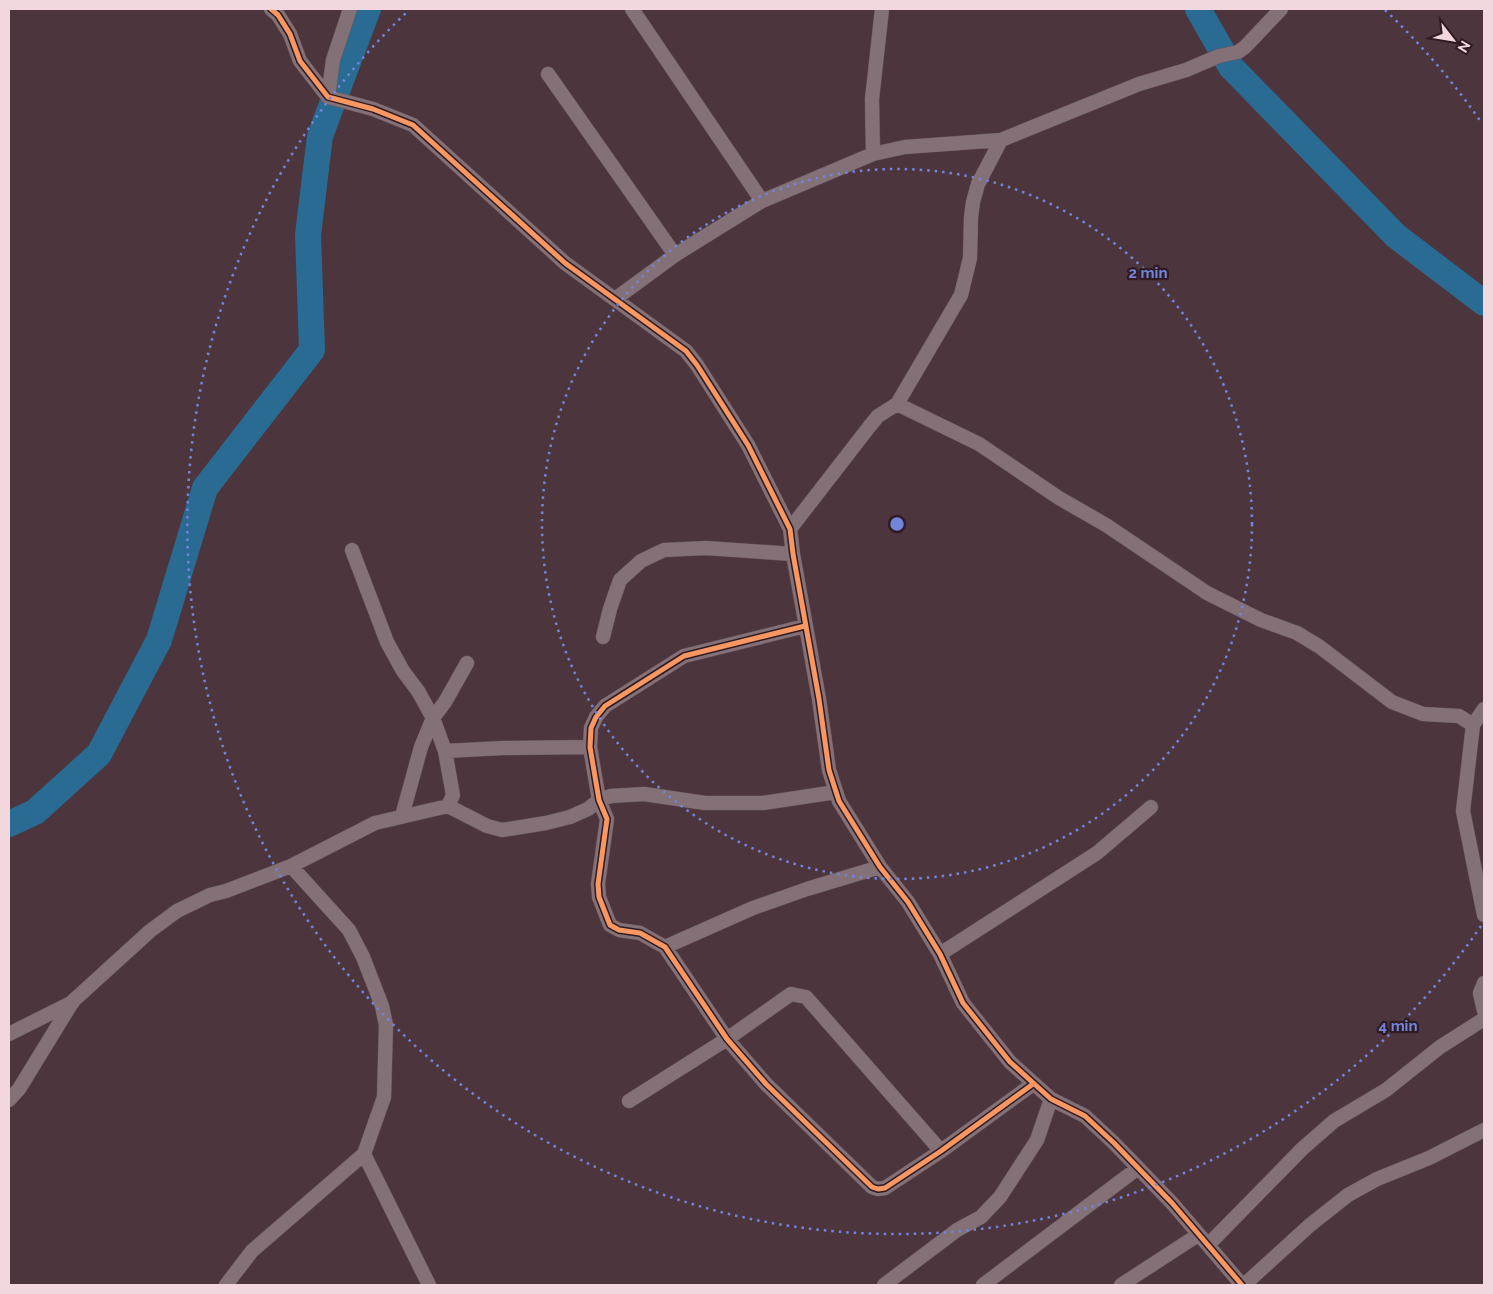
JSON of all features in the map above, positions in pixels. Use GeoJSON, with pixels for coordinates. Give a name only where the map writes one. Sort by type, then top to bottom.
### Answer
{"type":"FeatureCollection","features":[{"type":"Feature","properties":{"kind":"street"},"geometry":{"type":"LineString","coordinates":[[271,9],[278,15],[290,34],[300,60],[328,96],[374,109],[413,125],[565,264],[686,351],[697,365],[748,445],[790,529],[829,770],[839,801],[880,867],[908,902],[940,954],[963,1003],[1010,1062],[1052,1099],[1090,1121],[1172,1203],[1243,1285],[1310,1224],[1348,1195],[1377,1180],[1430,1158],[1484,1130]]}},
{"type":"Feature","properties":{"kind":"street"},"geometry":{"type":"LineString","coordinates":[[328,96],[333,60],[350,9]]}},
{"type":"Feature","properties":{"kind":"street"},"geometry":{"type":"LineString","coordinates":[[632,9],[762,200]]}},
{"type":"Feature","properties":{"kind":"street"},"geometry":{"type":"LineString","coordinates":[[873,154],[872,99],[882,9]]}},
{"type":"Feature","properties":{"kind":"street"},"geometry":{"type":"LineString","coordinates":[[615,299],[675,254],[762,200],[873,154],[904,147],[1001,140],[1140,84],[1186,70],[1219,56],[1238,52],[1251,42],[1281,9]]}},
{"type":"Feature","properties":{"kind":"street"},"geometry":{"type":"LineString","coordinates":[[548,74],[675,254]]}},
{"type":"Feature","properties":{"kind":"street"},"geometry":{"type":"LineString","coordinates":[[790,529],[878,416],[897,404],[961,295],[970,258],[973,202],[978,184],[1001,140]]}},
{"type":"Feature","properties":{"kind":"street"},"geometry":{"type":"LineString","coordinates":[[897,404],[979,444],[1207,593],[1261,620],[1297,633],[1320,647],[1392,702],[1423,714],[1459,716],[1472,725]]}},
{"type":"Feature","properties":{"kind":"street"},"geometry":{"type":"LineString","coordinates":[[603,637],[620,580],[641,561],[664,550],[706,548],[793,554]]}},
{"type":"Feature","properties":{"kind":"street"},"geometry":{"type":"LineString","coordinates":[[352,550],[387,642],[432,718],[444,751],[453,795],[448,806]]}},
{"type":"Feature","properties":{"kind":"street"},"geometry":{"type":"LineString","coordinates":[[805,626],[684,656],[606,706],[596,717],[591,728],[590,747],[599,800],[607,819],[598,884],[599,897],[610,925],[615,929],[640,933],[665,947],[727,1039],[766,1084],[872,1186],[878,1189],[885,1188],[941,1151],[1033,1084]]}},
{"type":"Feature","properties":{"kind":"street"},"geometry":{"type":"LineString","coordinates":[[402,816],[421,746],[432,718],[442,707],[467,663]]}},
{"type":"Feature","properties":{"kind":"street"},"geometry":{"type":"LineString","coordinates":[[1484,709],[1472,725],[1463,811],[1484,914]]}},
{"type":"Feature","properties":{"kind":"street"},"geometry":{"type":"LineString","coordinates":[[444,751],[590,747]]}},
{"type":"Feature","properties":{"kind":"street"},"geometry":{"type":"LineString","coordinates":[[9,1034],[73,1001],[150,931],[177,911],[210,895],[226,891],[291,866],[375,823],[448,806],[487,826],[502,830],[546,824],[570,817],[588,809],[599,800],[611,796],[644,794],[705,803],[763,803],[836,792]]}},
{"type":"Feature","properties":{"kind":"street"},"geometry":{"type":"LineString","coordinates":[[940,954],[1097,853],[1151,807]]}},
{"type":"Feature","properties":{"kind":"street"},"geometry":{"type":"LineString","coordinates":[[226,1285],[252,1252],[364,1154],[384,1097],[386,1026],[382,1006],[363,957],[349,930],[291,866]]}},
{"type":"Feature","properties":{"kind":"street"},"geometry":{"type":"LineString","coordinates":[[665,947],[753,908],[806,889],[880,867]]}},
{"type":"Feature","properties":{"kind":"street"},"geometry":{"type":"LineString","coordinates":[[1484,983],[1480,993],[1484,1012]]}},
{"type":"Feature","properties":{"kind":"street"},"geometry":{"type":"LineString","coordinates":[[630,1101],[727,1039],[791,994],[806,997],[941,1151]]}},
{"type":"Feature","properties":{"kind":"street"},"geometry":{"type":"LineString","coordinates":[[9,1100],[18,1089],[73,1001]]}},
{"type":"Feature","properties":{"kind":"street"},"geometry":{"type":"LineString","coordinates":[[1121,1285],[1203,1240],[1334,1122],[1386,1090],[1440,1047],[1484,1019]]}},
{"type":"Feature","properties":{"kind":"street"},"geometry":{"type":"LineString","coordinates":[[884,1285],[957,1230],[981,1217],[1000,1198],[1036,1140],[1052,1099]]}},
{"type":"Feature","properties":{"kind":"street"},"geometry":{"type":"LineString","coordinates":[[364,1154],[429,1285]]}},
{"type":"Feature","properties":{"kind":"street"},"geometry":{"type":"LineString","coordinates":[[982,1285],[1138,1168]]}},
{"type":"Feature","properties":{"kind":"waterway"},"geometry":{"type":"LineString","coordinates":[[9,824],[35,812],[99,754],[159,640],[205,488],[312,350],[308,235],[320,136],[368,9]]}},
{"type":"Feature","properties":{"kind":"waterway"},"geometry":{"type":"LineString","coordinates":[[1198,9],[1231,67],[1396,236],[1484,303]]}},
{"type":"Feature","properties":{"kind":"cycle path"},"geometry":{"type":"LineString","coordinates":[[271,9],[278,15],[290,34],[300,61],[328,97],[373,109],[413,125],[565,263],[686,351],[697,365],[748,445],[790,529],[829,770],[839,801],[880,867],[908,902],[940,954],[963,1003],[1010,1062],[1051,1099],[1085,1116],[1114,1143],[1172,1203],[1242,1285]]}},
{"type":"Feature","properties":{"kind":"cycle path"},"geometry":{"type":"LineString","coordinates":[[805,626],[684,656],[605,706],[596,717],[591,728],[590,747],[599,800],[607,819],[598,884],[599,897],[610,925],[619,930],[640,933],[665,947],[727,1039],[766,1084],[872,1187],[878,1189],[885,1188],[941,1151],[1033,1084]]}}]}
